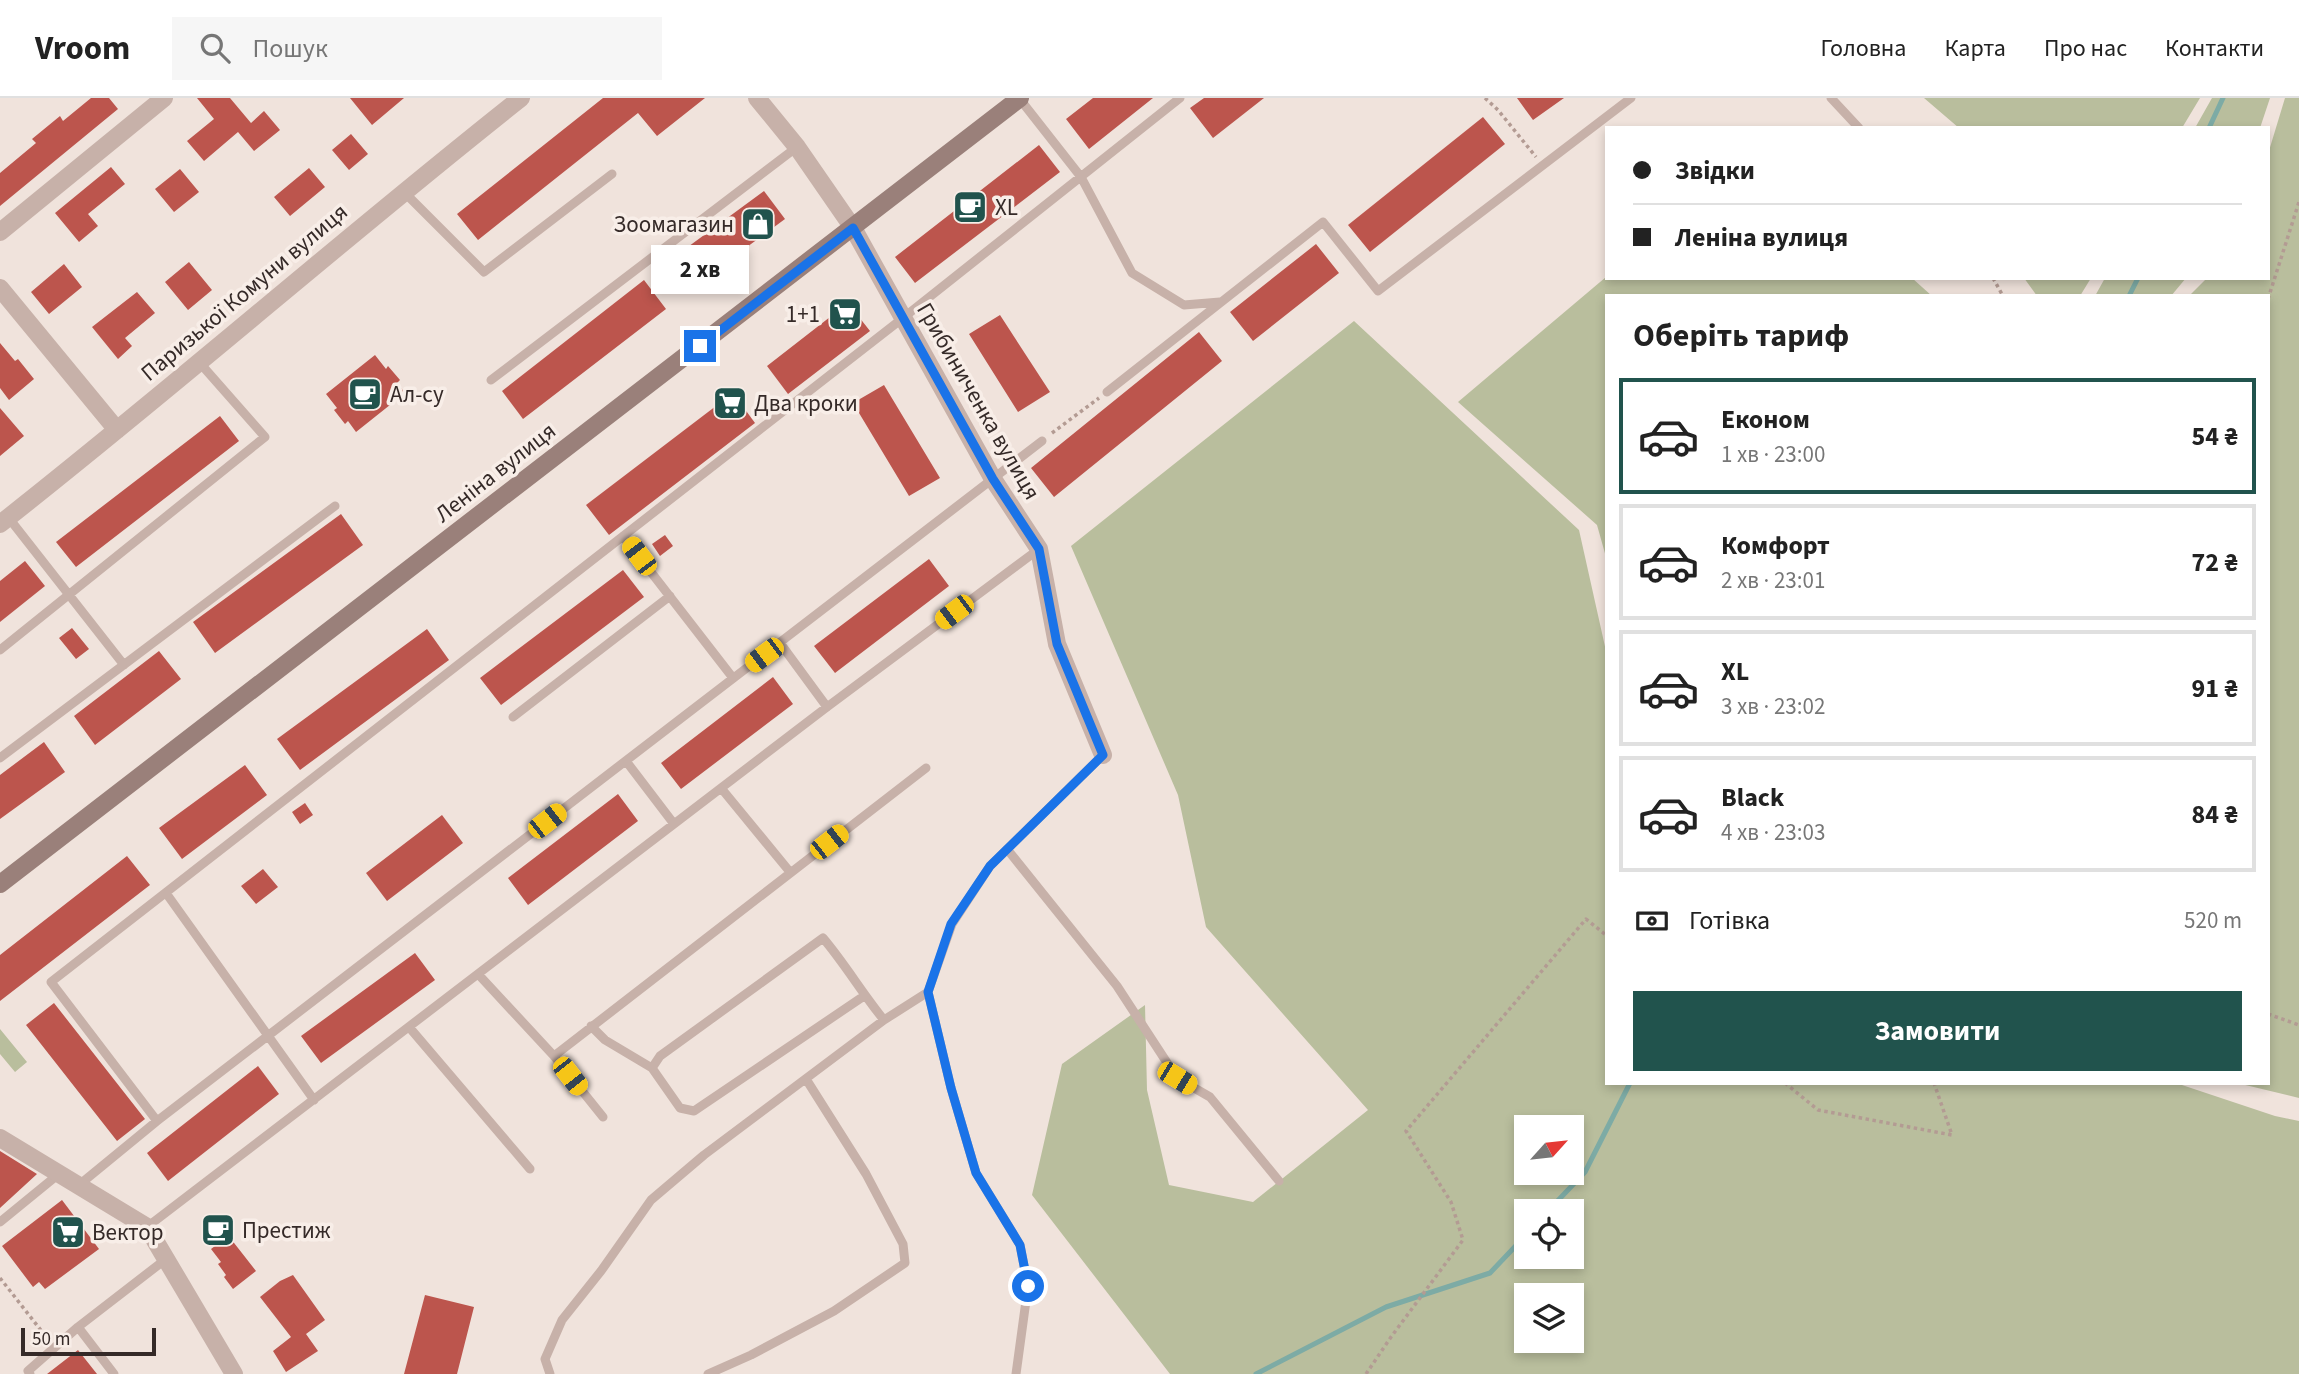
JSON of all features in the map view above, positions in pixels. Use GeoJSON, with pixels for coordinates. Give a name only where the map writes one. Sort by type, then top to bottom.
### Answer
{"type":"FeatureCollection","features":[{"type":"Feature","properties":{"kind":"main road","name":"Леніна вулиця"},"geometry":{"type":"LineString","coordinates":[[0,884],[1019,98]]}},
{"type":"Feature","properties":{"kind":"street"},"geometry":{"type":"LineString","coordinates":[[0,232],[164,98]]}},
{"type":"Feature","properties":{"kind":"street","name":"Паризької Комуни вулиця"},"geometry":{"type":"LineString","coordinates":[[4,520],[117,430],[402,191],[521,98]]}},
{"type":"Feature","properties":{"kind":"street","name":"Грибиниченка вулиця"},"geometry":{"type":"LineString","coordinates":[[757,98],[797,147],[853,228],[993,479],[1039,549],[1057,644],[1103,755]]}},
{"type":"Feature","properties":{"kind":"street"},"geometry":{"type":"LineString","coordinates":[[0,288],[117,430]]}},
{"type":"Feature","properties":{"kind":"street"},"geometry":{"type":"LineString","coordinates":[[0,1138],[147,1227],[234,1374]]}},
{"type":"Feature","properties":{"kind":"lane"},"geometry":{"type":"LineString","coordinates":[[1019,98],[1081,177],[1132,273],[1184,305],[1220,302]]}},
{"type":"Feature","properties":{"kind":"lane"},"geometry":{"type":"LineString","coordinates":[[157,1121],[51,982],[903,318],[1180,98]]}},
{"type":"Feature","properties":{"kind":"lane"},"geometry":{"type":"LineString","coordinates":[[1107,392],[1323,222],[1378,292],[1631,98]]}},
{"type":"Feature","properties":{"kind":"lane"},"geometry":{"type":"LineString","coordinates":[[1831,98],[1857,126]]}},
{"type":"Feature","properties":{"kind":"lane"},"geometry":{"type":"LineString","coordinates":[[491,380],[797,147]]}},
{"type":"Feature","properties":{"kind":"lane"},"geometry":{"type":"LineString","coordinates":[[402,191],[484,272],[612,174]]}},
{"type":"Feature","properties":{"kind":"lane"},"geometry":{"type":"LineString","coordinates":[[0,650],[265,438],[199,362]]}},
{"type":"Feature","properties":{"kind":"lane"},"geometry":{"type":"LineString","coordinates":[[79,1185],[268,1035],[1042,441]]}},
{"type":"Feature","properties":{"kind":"lane"},"geometry":{"type":"LineString","coordinates":[[0,758],[335,506]]}},
{"type":"Feature","properties":{"kind":"lane"},"geometry":{"type":"LineString","coordinates":[[4,520],[69,594],[124,665]]}},
{"type":"Feature","properties":{"kind":"lane"},"geometry":{"type":"LineString","coordinates":[[623,536],[733,678]]}},
{"type":"Feature","properties":{"kind":"lane"},"geometry":{"type":"LineString","coordinates":[[147,1227],[827,707],[1039,549]]}},
{"type":"Feature","properties":{"kind":"lane"},"geometry":{"type":"LineString","coordinates":[[513,717],[670,596]]}},
{"type":"Feature","properties":{"kind":"lane"},"geometry":{"type":"LineString","coordinates":[[780,643],[827,707]]}},
{"type":"Feature","properties":{"kind":"lane"},"geometry":{"type":"LineString","coordinates":[[1016,1374],[1028,1286],[1020,1245],[976,1173],[951,1088],[928,992],[951,924],[990,866],[1103,755]]}},
{"type":"Feature","properties":{"kind":"lane"},"geometry":{"type":"LineString","coordinates":[[626,761],[674,824]]}},
{"type":"Feature","properties":{"kind":"lane"},"geometry":{"type":"LineString","coordinates":[[554,1056],[926,768]]}},
{"type":"Feature","properties":{"kind":"lane"},"geometry":{"type":"LineString","coordinates":[[721,788],[790,872]]}},
{"type":"Feature","properties":{"kind":"lane"},"geometry":{"type":"LineString","coordinates":[[1007,849],[1118,986],[1177,1078],[1210,1097],[1279,1181]]}},
{"type":"Feature","properties":{"kind":"lane"},"geometry":{"type":"LineString","coordinates":[[166,892],[314,1100]]}},
{"type":"Feature","properties":{"kind":"lane"},"geometry":{"type":"LineString","coordinates":[[652,1068],[660,1056],[823,938],[843,961],[864,996],[884,1020]]}},
{"type":"Feature","properties":{"kind":"lane"},"geometry":{"type":"LineString","coordinates":[[478,974],[554,1056],[603,1117]]}},
{"type":"Feature","properties":{"kind":"lane"},"geometry":{"type":"LineString","coordinates":[[550,1374],[545,1359],[562,1320],[601,1271],[651,1200],[704,1155],[884,1020],[928,992]]}},
{"type":"Feature","properties":{"kind":"lane"},"geometry":{"type":"LineString","coordinates":[[592,1026],[604,1040],[652,1068],[680,1108],[694,1111],[864,996]]}},
{"type":"Feature","properties":{"kind":"lane"},"geometry":{"type":"LineString","coordinates":[[409,1027],[530,1169]]}},
{"type":"Feature","properties":{"kind":"lane"},"geometry":{"type":"LineString","coordinates":[[708,1374],[751,1355],[834,1311],[905,1263],[903,1244],[866,1174],[806,1079]]}},
{"type":"Feature","properties":{"kind":"lane"},"geometry":{"type":"LineString","coordinates":[[0,1223],[60,1173]]}},
{"type":"Feature","properties":{"kind":"lane"},"geometry":{"type":"LineString","coordinates":[[29,1373],[78,1327],[166,1259]]}},
{"type":"Feature","properties":{"kind":"lane"},"geometry":{"type":"LineString","coordinates":[[78,1327],[114,1374]]}},
{"type":"Feature","properties":{"kind":"path"},"geometry":{"type":"LineString","coordinates":[[1485,98],[1543,165]]}},
{"type":"Feature","properties":{"kind":"path"},"geometry":{"type":"LineString","coordinates":[[2270,294],[2299,202]]}},
{"type":"Feature","properties":{"kind":"path"},"geometry":{"type":"LineString","coordinates":[[1042,441],[1107,392]]}},
{"type":"Feature","properties":{"kind":"path"},"geometry":{"type":"LineString","coordinates":[[1366,1374],[1464,1240],[1451,1202],[1406,1131],[1586,919],[1605,934]]}},
{"type":"Feature","properties":{"kind":"path"},"geometry":{"type":"LineString","coordinates":[[2270,1015],[2299,1025]]}},
{"type":"Feature","properties":{"kind":"path"},"geometry":{"type":"LineString","coordinates":[[1787,1085],[1818,1110],[1952,1135],[1935,1085]]}},
{"type":"Feature","properties":{"kind":"path"},"geometry":{"type":"LineString","coordinates":[[0,1279],[55,1348]]}},
{"type":"Feature","properties":{"kind":"green space"},"geometry":{"type":"Polygon","coordinates":[[[1924,98],[2200,98],[2183,126],[1957,126],[1924,98]]]}},
{"type":"Feature","properties":{"kind":"green space"},"geometry":{"type":"Polygon","coordinates":[[[2212,98],[2270,98],[2261,126],[2196,126],[2212,98]]]}},
{"type":"Feature","properties":{"kind":"green space"},"geometry":{"type":"Polygon","coordinates":[[[2285,98],[2299,98],[2299,1098],[2245,1085],[2270,1085],[2270,294],[2191,294],[2205,280],[2270,280],[2270,147],[2285,98]]]}},
{"type":"Feature","properties":{"kind":"green space"},"geometry":{"type":"Polygon","coordinates":[[[1605,278],[1605,280],[1914,280],[1930,294],[1605,294],[1605,553],[1597,525],[1458,402],[1605,278]]]}},
{"type":"Feature","properties":{"kind":"green space"},"geometry":{"type":"Polygon","coordinates":[[[2025,280],[2090,280],[2081,294],[2036,294],[2025,280]]]}},
{"type":"Feature","properties":{"kind":"green space"},"geometry":{"type":"Polygon","coordinates":[[[2104,280],[2184,280],[2173,294],[2096,294],[2104,280]]]}},
{"type":"Feature","properties":{"kind":"green space"},"geometry":{"type":"Polygon","coordinates":[[[1354,321],[1579,530],[1605,647],[1605,1085],[2182,1085],[2275,1116],[2299,1121],[2299,1374],[1170,1374],[1032,1195],[1062,1064],[1145,1005],[1147,1090],[1169,1185],[1253,1202],[1368,1110],[1206,927],[1178,795],[1071,546],[1354,321]]]}},
{"type":"Feature","properties":{"kind":"green space"},"geometry":{"type":"Polygon","coordinates":[[[0,1029],[27,1062],[15,1072],[0,1054],[0,1029]]]}},
{"type":"Feature","properties":{"kind":"building"},"geometry":{"type":"Polygon","coordinates":[[[91,98],[109,98],[118,109],[0,206],[0,173],[36,143],[32,139],[60,116],[63,121],[91,98]]]}},
{"type":"Feature","properties":{"kind":"building"},"geometry":{"type":"Polygon","coordinates":[[[197,98],[230,98],[251,123],[264,111],[280,130],[254,151],[238,132],[204,161],[187,141],[214,119],[197,98]]]}},
{"type":"Feature","properties":{"kind":"building"},"geometry":{"type":"Polygon","coordinates":[[[350,98],[404,98],[372,125],[350,98]]]}},
{"type":"Feature","properties":{"kind":"building"},"geometry":{"type":"Polygon","coordinates":[[[603,98],[705,98],[657,136],[638,113],[478,240],[457,214],[603,98]]]}},
{"type":"Feature","properties":{"kind":"building"},"geometry":{"type":"Polygon","coordinates":[[[1093,98],[1153,98],[1089,149],[1066,119],[1093,98]]]}},
{"type":"Feature","properties":{"kind":"building"},"geometry":{"type":"Polygon","coordinates":[[[1204,98],[1264,98],[1213,138],[1190,108],[1204,98]]]}},
{"type":"Feature","properties":{"kind":"building"},"geometry":{"type":"Polygon","coordinates":[[[1517,98],[1564,98],[1533,120],[1517,98]]]}},
{"type":"Feature","properties":{"kind":"building"},"geometry":{"type":"Polygon","coordinates":[[[1483,117],[1505,144],[1370,252],[1348,225],[1483,117]]]}},
{"type":"Feature","properties":{"kind":"building"},"geometry":{"type":"Polygon","coordinates":[[[351,134],[368,154],[349,170],[332,150],[351,134]]]}},
{"type":"Feature","properties":{"kind":"building"},"geometry":{"type":"Polygon","coordinates":[[[1039,145],[1060,172],[915,283],[895,257],[1039,145]]]}},
{"type":"Feature","properties":{"kind":"building"},"geometry":{"type":"Polygon","coordinates":[[[111,167],[125,184],[88,214],[98,226],[79,242],[55,213],[111,167]]]}},
{"type":"Feature","properties":{"kind":"building"},"geometry":{"type":"Polygon","coordinates":[[[309,168],[325,187],[290,216],[274,197],[309,168]]]}},
{"type":"Feature","properties":{"kind":"building"},"geometry":{"type":"Polygon","coordinates":[[[180,169],[199,192],[174,212],[155,189],[180,169]]]}},
{"type":"Feature","properties":{"kind":"building"},"geometry":{"type":"Polygon","coordinates":[[[764,191],[785,219],[702,280],[681,252],[764,191]]]}},
{"type":"Feature","properties":{"kind":"building"},"geometry":{"type":"Polygon","coordinates":[[[1316,244],[1339,273],[1253,341],[1230,312],[1316,244]]]}},
{"type":"Feature","properties":{"kind":"building"},"geometry":{"type":"Polygon","coordinates":[[[189,262],[212,290],[188,310],[165,282],[189,262]]]}},
{"type":"Feature","properties":{"kind":"building"},"geometry":{"type":"Polygon","coordinates":[[[64,264],[82,287],[49,314],[31,292],[64,264]]]}},
{"type":"Feature","properties":{"kind":"building"},"geometry":{"type":"Polygon","coordinates":[[[644,280],[666,309],[523,419],[502,391],[644,280]]]}},
{"type":"Feature","properties":{"kind":"building"},"geometry":{"type":"Polygon","coordinates":[[[137,292],[155,313],[125,338],[132,346],[118,359],[92,327],[137,292]]]}},
{"type":"Feature","properties":{"kind":"building"},"geometry":{"type":"Polygon","coordinates":[[[848,303],[870,331],[788,394],[767,366],[848,303]]]}},
{"type":"Feature","properties":{"kind":"building"},"geometry":{"type":"Polygon","coordinates":[[[1000,315],[1050,392],[1018,412],[969,334],[1000,315]]]}},
{"type":"Feature","properties":{"kind":"building"},"geometry":{"type":"Polygon","coordinates":[[[1199,332],[1222,361],[1054,497],[1031,468],[1199,332]]]}},
{"type":"Feature","properties":{"kind":"building"},"geometry":{"type":"Polygon","coordinates":[[[0,343],[15,361],[18,359],[34,379],[9,400],[0,388],[0,343]]]}},
{"type":"Feature","properties":{"kind":"building","name":"Ал-су"},"geometry":{"type":"Polygon","coordinates":[[[375,355],[386,369],[388,366],[400,380],[397,383],[405,393],[356,432],[348,421],[345,424],[326,394],[375,355]]]}},
{"type":"Feature","properties":{"kind":"building"},"geometry":{"type":"Polygon","coordinates":[[[884,385],[940,478],[909,496],[853,403],[884,385]]]}},
{"type":"Feature","properties":{"kind":"building"},"geometry":{"type":"Polygon","coordinates":[[[733,393],[755,423],[609,535],[586,505],[733,393]]]}},
{"type":"Feature","properties":{"kind":"building"},"geometry":{"type":"Polygon","coordinates":[[[0,408],[24,436],[0,456],[0,408]]]}},
{"type":"Feature","properties":{"kind":"building"},"geometry":{"type":"Polygon","coordinates":[[[220,416],[239,441],[76,567],[56,542],[220,416]]]}},
{"type":"Feature","properties":{"kind":"building"},"geometry":{"type":"Polygon","coordinates":[[[341,514],[363,545],[215,653],[193,622],[341,514]]]}},
{"type":"Feature","properties":{"kind":"building"},"geometry":{"type":"Polygon","coordinates":[[[665,535],[673,546],[660,556],[652,544],[665,535]]]}},
{"type":"Feature","properties":{"kind":"building"},"geometry":{"type":"Polygon","coordinates":[[[929,559],[949,586],[835,673],[814,646],[929,559]]]}},
{"type":"Feature","properties":{"kind":"building"},"geometry":{"type":"Polygon","coordinates":[[[25,561],[45,586],[0,622],[0,581],[25,561]]]}},
{"type":"Feature","properties":{"kind":"building"},"geometry":{"type":"Polygon","coordinates":[[[623,570],[644,597],[501,705],[480,678],[623,570]]]}},
{"type":"Feature","properties":{"kind":"building"},"geometry":{"type":"Polygon","coordinates":[[[72,628],[89,649],[76,659],[59,638],[72,628]]]}},
{"type":"Feature","properties":{"kind":"building"},"geometry":{"type":"Polygon","coordinates":[[[427,629],[449,660],[300,770],[277,739],[427,629]]]}},
{"type":"Feature","properties":{"kind":"building"},"geometry":{"type":"Polygon","coordinates":[[[159,651],[181,679],[95,745],[74,716],[159,651]]]}},
{"type":"Feature","properties":{"kind":"building"},"geometry":{"type":"Polygon","coordinates":[[[773,677],[793,704],[681,789],[661,763],[773,677]]]}},
{"type":"Feature","properties":{"kind":"building"},"geometry":{"type":"Polygon","coordinates":[[[44,742],[65,772],[0,819],[0,775],[44,742]]]}},
{"type":"Feature","properties":{"kind":"building"},"geometry":{"type":"Polygon","coordinates":[[[245,765],[267,795],[182,859],[159,828],[245,765]]]}},
{"type":"Feature","properties":{"kind":"building"},"geometry":{"type":"Polygon","coordinates":[[[618,794],[638,821],[528,905],[508,878],[618,794]]]}},
{"type":"Feature","properties":{"kind":"building"},"geometry":{"type":"Polygon","coordinates":[[[305,803],[313,815],[300,824],[292,812],[305,803]]]}},
{"type":"Feature","properties":{"kind":"building"},"geometry":{"type":"Polygon","coordinates":[[[442,815],[463,843],[387,901],[366,873],[442,815]]]}},
{"type":"Feature","properties":{"kind":"building"},"geometry":{"type":"Polygon","coordinates":[[[127,856],[150,885],[0,1001],[0,955],[127,856]]]}},
{"type":"Feature","properties":{"kind":"building"},"geometry":{"type":"Polygon","coordinates":[[[263,869],[278,887],[256,904],[241,886],[263,869]]]}},
{"type":"Feature","properties":{"kind":"building"},"geometry":{"type":"Polygon","coordinates":[[[415,953],[435,980],[321,1063],[301,1036],[415,953]]]}},
{"type":"Feature","properties":{"kind":"building"},"geometry":{"type":"Polygon","coordinates":[[[54,1003],[145,1119],[117,1141],[26,1025],[54,1003]]]}},
{"type":"Feature","properties":{"kind":"building"},"geometry":{"type":"Polygon","coordinates":[[[258,1066],[279,1094],[168,1181],[147,1153],[258,1066]]]}},
{"type":"Feature","properties":{"kind":"building"},"geometry":{"type":"Polygon","coordinates":[[[0,1151],[37,1174],[0,1208],[0,1151]]]}},
{"type":"Feature","properties":{"kind":"building"},"geometry":{"type":"Polygon","coordinates":[[[62,1200],[99,1249],[45,1289],[39,1282],[33,1287],[2,1246],[62,1200]]]}},
{"type":"Feature","properties":{"kind":"building"},"geometry":{"type":"Polygon","coordinates":[[[220,1225],[256,1271],[233,1289],[218,1264],[221,1262],[211,1249],[215,1246],[206,1235],[220,1225]]]}},
{"type":"Feature","properties":{"kind":"building"},"geometry":{"type":"Polygon","coordinates":[[[293,1275],[325,1320],[306,1334],[318,1351],[286,1372],[273,1351],[291,1337],[260,1297],[280,1281],[293,1275]]]}},
{"type":"Feature","properties":{"kind":"building"},"geometry":{"type":"Polygon","coordinates":[[[425,1295],[474,1307],[457,1374],[404,1374],[425,1295]]]}},
{"type":"Feature","properties":{"kind":"building"},"geometry":{"type":"Polygon","coordinates":[[[78,1350],[97,1374],[47,1374],[78,1350]]]}},
{"type":"Feature","properties":{"kind":"waterway"},"geometry":{"type":"LineString","coordinates":[[2210,126],[2223,98]]}},
{"type":"Feature","properties":{"kind":"waterway"},"geometry":{"type":"LineString","coordinates":[[2130,294],[2137,280]]}},
{"type":"Feature","properties":{"kind":"waterway"},"geometry":{"type":"LineString","coordinates":[[1559,1199],[1585,1172],[1629,1085]]}},
{"type":"Feature","properties":{"kind":"waterway"},"geometry":{"type":"LineString","coordinates":[[1256,1374],[1386,1307],[1490,1273],[1514,1248]]}},
{"type":"Feature","properties":{"kind":"place","name":"XL"},"geometry":{"type":"Point","coordinates":[970,207]}},
{"type":"Feature","properties":{"kind":"place","name":"Зоомагазин"},"geometry":{"type":"Point","coordinates":[758,224]}},
{"type":"Feature","properties":{"kind":"place","name":"1+1"},"geometry":{"type":"Point","coordinates":[845,314]}},
{"type":"Feature","properties":{"kind":"place","name":"Ал-су"},"geometry":{"type":"Point","coordinates":[365,394]}},
{"type":"Feature","properties":{"kind":"place","name":"Два кроки"},"geometry":{"type":"Point","coordinates":[730,403]}},
{"type":"Feature","properties":{"kind":"place","name":"Престиж"},"geometry":{"type":"Point","coordinates":[218,1230]}},
{"type":"Feature","properties":{"kind":"place","name":"Вектор"},"geometry":{"type":"Point","coordinates":[68,1232]}},
{"type":"Feature","properties":{"kind":"route"},"geometry":{"type":"LineString","coordinates":[[700,346],[853,228],[993,479],[1039,549],[1057,644],[1103,755],[990,866],[951,924],[928,992],[951,1088],[976,1173],[1020,1245],[1028,1286]]}}]}
